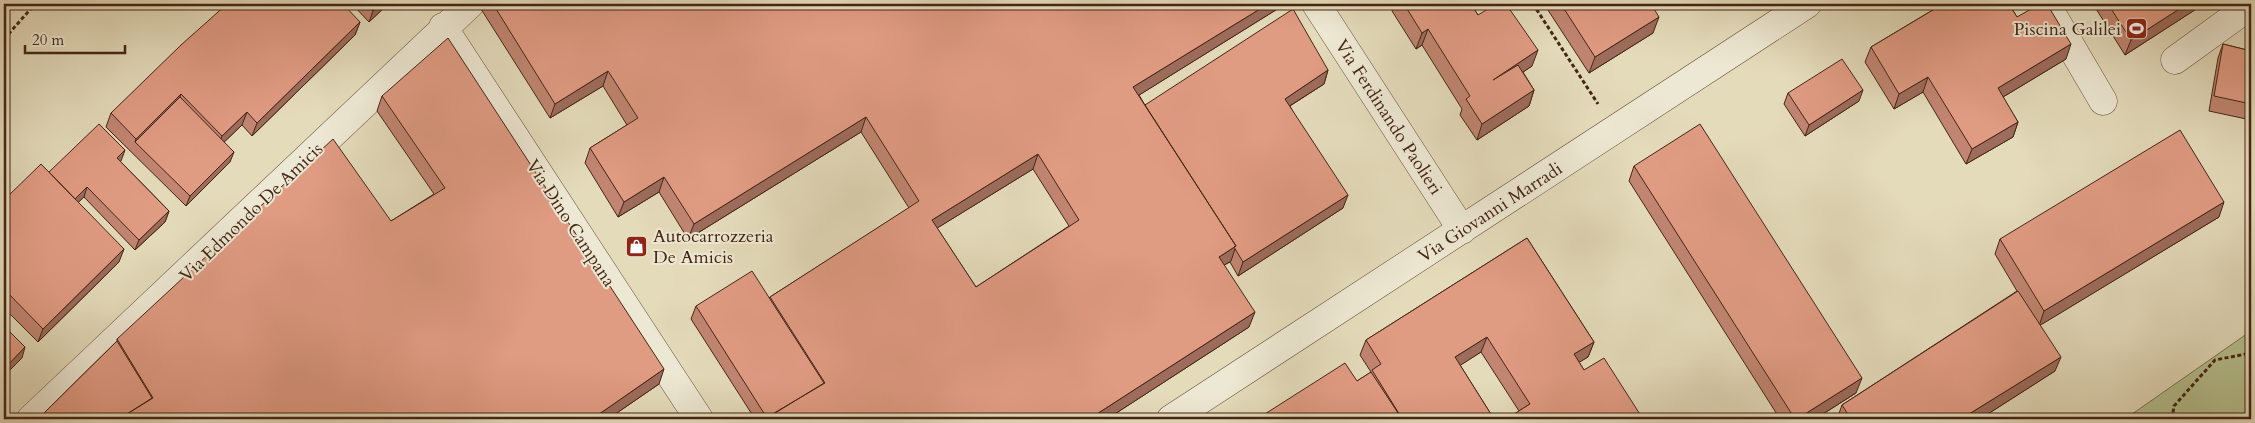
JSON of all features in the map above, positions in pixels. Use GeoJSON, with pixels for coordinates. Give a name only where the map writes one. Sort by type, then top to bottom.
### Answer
{"type":"FeatureCollection","features":[{"type":"Feature","properties":{"kind":"street","name":"Via Edmondo De Amicis"},"geometry":{"type":"LineString","coordinates":[[31,419],[470,4]]}},
{"type":"Feature","properties":{"kind":"street","name":"Via Ferdinando Paolieri"},"geometry":{"type":"LineString","coordinates":[[1316,4],[1462,230]]}},
{"type":"Feature","properties":{"kind":"street","name":"Via Giovanni Marradi"},"geometry":{"type":"LineString","coordinates":[[1171,419],[1807,4]]}},
{"type":"Feature","properties":{"kind":"street"},"geometry":{"type":"LineString","coordinates":[[2046,4],[2103,101]]}},
{"type":"Feature","properties":{"kind":"street"},"geometry":{"type":"LineString","coordinates":[[2174,60],[2251,5]]}},
{"type":"Feature","properties":{"kind":"street","name":"Via Dino Campana"},"geometry":{"type":"LineString","coordinates":[[444,28],[699,419]]}},
{"type":"Feature","properties":{"kind":"path"},"geometry":{"type":"LineString","coordinates":[[4,39],[35,4]]}},
{"type":"Feature","properties":{"kind":"path"},"geometry":{"type":"LineString","coordinates":[[1533,4],[1614,130]]}},
{"type":"Feature","properties":{"kind":"path"},"geometry":{"type":"LineString","coordinates":[[2172,419],[2174,406],[2215,360],[2251,353]]}},
{"type":"Feature","properties":{"kind":"path"},"geometry":{"type":"LineString","coordinates":[[2233,419],[2239,414]]}},
{"type":"Feature","properties":{"kind":"green space"},"geometry":{"type":"Polygon","coordinates":[[[2251,331],[2251,419],[2125,419],[2251,331]]]}},
{"type":"Feature","properties":{"kind":"building"},"geometry":{"type":"Polygon","coordinates":[[[227,4],[343,4],[360,22],[257,123],[247,112],[222,136],[181,94],[136,139],[111,113],[181,45],[227,4]]]}},
{"type":"Feature","properties":{"kind":"building"},"geometry":{"type":"Polygon","coordinates":[[[366,4],[381,4],[373,11],[366,4]]]}},
{"type":"Feature","properties":{"kind":"building"},"geometry":{"type":"Polygon","coordinates":[[[493,4],[1268,4],[1133,87],[1236,246],[1219,257],[1255,312],[1089,419],[764,419],[825,383],[770,297],[919,201],[866,117],[694,224],[664,177],[624,202],[590,148],[638,118],[608,71],[555,104],[493,4]],[[1038,154],[932,220],[976,287],[1079,220],[1038,154]]]}},
{"type":"Feature","properties":{"kind":"building"},"geometry":{"type":"Polygon","coordinates":[[[1404,4],[1471,4],[1478,15],[1496,4],[1506,4],[1538,50],[1493,80],[1518,65],[1534,90],[1482,124],[1466,99],[1470,96],[1428,29],[1422,33],[1404,4]]]}},
{"type":"Feature","properties":{"kind":"building"},"geometry":{"type":"Polygon","coordinates":[[[1561,4],[1651,4],[1659,17],[1595,57],[1561,4]]]}},
{"type":"Feature","properties":{"kind":"building"},"geometry":{"type":"Polygon","coordinates":[[[1943,4],[2009,4],[2017,17],[2040,4],[2047,4],[2071,44],[1998,88],[2018,122],[1972,149],[1928,77],[1899,94],[1871,47],[1943,4]]]}},
{"type":"Feature","properties":{"kind":"building"},"geometry":{"type":"Polygon","coordinates":[[[2108,4],[2187,4],[2131,40],[2108,4]]]}},
{"type":"Feature","properties":{"kind":"building"},"geometry":{"type":"Polygon","coordinates":[[[1293,9],[1328,70],[1285,99],[1348,195],[1243,262],[1234,247],[1236,246],[1145,105],[1293,9]]]}},
{"type":"Feature","properties":{"kind":"building"},"geometry":{"type":"Polygon","coordinates":[[[448,38],[664,369],[592,419],[119,419],[153,398],[117,339],[333,139],[391,221],[445,188],[382,96],[448,38]]]}},
{"type":"Feature","properties":{"kind":"building"},"geometry":{"type":"Polygon","coordinates":[[[2223,44],[2251,51],[2251,104],[2214,96],[2223,44]]]}},
{"type":"Feature","properties":{"kind":"building"},"geometry":{"type":"Polygon","coordinates":[[[1842,59],[1863,90],[1809,125],[1788,93],[1842,59]]]}},
{"type":"Feature","properties":{"kind":"building"},"geometry":{"type":"Polygon","coordinates":[[[180,97],[234,152],[190,196],[135,142],[180,97]]]}},
{"type":"Feature","properties":{"kind":"building"},"geometry":{"type":"Polygon","coordinates":[[[99,124],[125,150],[117,158],[169,211],[139,240],[87,187],[75,199],[49,172],[99,124]]]}},
{"type":"Feature","properties":{"kind":"building"},"geometry":{"type":"Polygon","coordinates":[[[1700,124],[1862,378],[1797,419],[1795,419],[1634,166],[1700,124]]]}},
{"type":"Feature","properties":{"kind":"building"},"geometry":{"type":"Polygon","coordinates":[[[2180,130],[2224,202],[2044,311],[2000,239],[2180,130]]]}},
{"type":"Feature","properties":{"kind":"building"},"geometry":{"type":"Polygon","coordinates":[[[41,164],[124,249],[43,329],[4,289],[4,200],[41,164]]]}},
{"type":"Feature","properties":{"kind":"building"},"geometry":{"type":"Polygon","coordinates":[[[1527,238],[1594,342],[1574,354],[1584,370],[1604,358],[1643,419],[1506,419],[1530,404],[1487,337],[1455,357],[1494,419],[1404,419],[1372,370],[1381,364],[1366,340],[1527,238]]]}},
{"type":"Feature","properties":{"kind":"building"},"geometry":{"type":"Polygon","coordinates":[[[752,271],[824,383],[767,418],[696,306],[752,271]]]}},
{"type":"Feature","properties":{"kind":"building"},"geometry":{"type":"Polygon","coordinates":[[[2018,291],[2061,357],[1961,419],[1851,419],[1842,405],[2018,291]]]}},
{"type":"Feature","properties":{"kind":"building"},"geometry":{"type":"Polygon","coordinates":[[[4,326],[25,347],[4,369],[4,326]]]}},
{"type":"Feature","properties":{"kind":"building"},"geometry":{"type":"Polygon","coordinates":[[[117,341],[152,398],[119,419],[48,419],[44,413],[117,341]]]}},
{"type":"Feature","properties":{"kind":"building"},"geometry":{"type":"Polygon","coordinates":[[[1345,363],[1357,381],[1371,372],[1398,413],[1389,419],[1257,419],[1345,363]]]}},
{"type":"Feature","properties":{"kind":"place","name":"Piscina Galilei"},"geometry":{"type":"Point","coordinates":[2137,29]}},
{"type":"Feature","properties":{"kind":"place","name":"Autocarrozzeria De Amicis"},"geometry":{"type":"Point","coordinates":[637,246]}}]}
